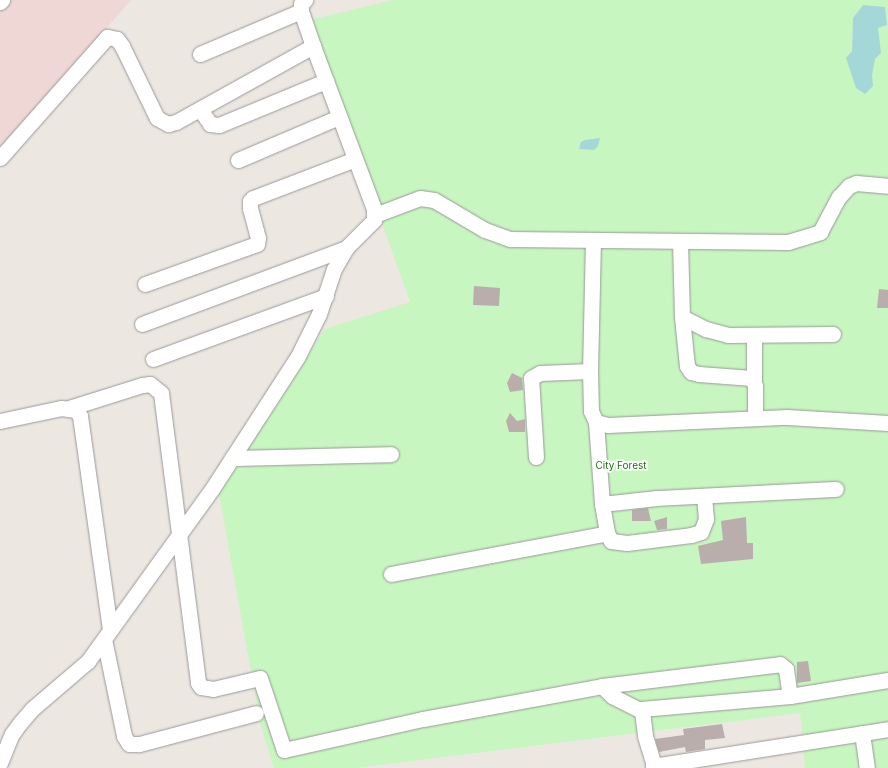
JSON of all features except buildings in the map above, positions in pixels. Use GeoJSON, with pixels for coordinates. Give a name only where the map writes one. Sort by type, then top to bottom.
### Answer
{"type":"FeatureCollection","features":[{"type":"Feature","properties":{"kind":"street"},"geometry":{"type":"LineString","coordinates":[[0,762],[12,734],[28,714],[88,661],[232,458],[298,356],[326,296],[334,269],[346,248],[371,225],[375,215],[313,46],[301,4],[200,54]]}},
{"type":"Feature","properties":{"kind":"street"},"geometry":{"type":"LineString","coordinates":[[0,158],[107,37],[117,39],[122,46],[154,112],[162,123],[176,122],[313,46]]}},
{"type":"Feature","properties":{"kind":"street"},"geometry":{"type":"LineString","coordinates":[[200,109],[210,124],[220,125],[326,81]]}},
{"type":"Feature","properties":{"kind":"street"},"geometry":{"type":"LineString","coordinates":[[238,160],[339,118]]}},
{"type":"Feature","properties":{"kind":"street"},"geometry":{"type":"LineString","coordinates":[[145,284],[257,244],[258,238],[250,209],[250,201],[253,198],[355,159]]}},
{"type":"Feature","properties":{"kind":"street"},"geometry":{"type":"LineString","coordinates":[[375,215],[420,198],[434,200],[485,230],[510,239],[775,242],[801,240],[820,232],[825,227],[839,197],[849,186],[856,183],[888,186]]}},
{"type":"Feature","properties":{"kind":"street"},"geometry":{"type":"LineString","coordinates":[[593,240],[590,371],[591,411],[596,422],[602,504],[607,533],[611,540],[627,543],[691,535],[705,527],[704,497]]}},
{"type":"Feature","properties":{"kind":"street"},"geometry":{"type":"LineString","coordinates":[[680,242],[684,357],[691,372],[699,374],[747,375],[754,381]]}},
{"type":"Feature","properties":{"kind":"street"},"geometry":{"type":"LineString","coordinates":[[142,324],[346,248]]}},
{"type":"Feature","properties":{"kind":"street"},"geometry":{"type":"LineString","coordinates":[[153,359],[326,296]]}},
{"type":"Feature","properties":{"kind":"street"},"geometry":{"type":"LineString","coordinates":[[682,317],[717,333],[754,337],[833,334]]}},
{"type":"Feature","properties":{"kind":"street"},"geometry":{"type":"LineString","coordinates":[[754,337],[755,418]]}},
{"type":"Feature","properties":{"kind":"street"},"geometry":{"type":"LineString","coordinates":[[536,457],[531,378],[540,374],[590,371]]}},
{"type":"Feature","properties":{"kind":"street"},"geometry":{"type":"LineString","coordinates":[[0,422],[69,408],[142,385],[156,387],[162,399],[178,536],[198,683],[201,687],[213,689],[260,678],[284,750],[423,719],[602,686],[780,664],[786,669],[790,696]]}},
{"type":"Feature","properties":{"kind":"street"},"geometry":{"type":"LineString","coordinates":[[69,408],[76,410],[80,416],[107,634],[124,736],[129,744],[140,744],[256,713]]}},
{"type":"Feature","properties":{"kind":"street"},"geometry":{"type":"LineString","coordinates":[[596,422],[608,425],[755,418],[801,418],[888,423]]}},
{"type":"Feature","properties":{"kind":"street"},"geometry":{"type":"LineString","coordinates":[[232,458],[391,454]]}},
{"type":"Feature","properties":{"kind":"street"},"geometry":{"type":"LineString","coordinates":[[602,504],[657,498],[836,490]]}},
{"type":"Feature","properties":{"kind":"street"},"geometry":{"type":"LineString","coordinates":[[391,574],[607,533]]}},
{"type":"Feature","properties":{"kind":"street"},"geometry":{"type":"LineString","coordinates":[[602,686],[612,696],[641,709],[790,696],[888,680]]}},
{"type":"Feature","properties":{"kind":"street"},"geometry":{"type":"LineString","coordinates":[[641,709],[654,767],[888,729]]}},
{"type":"Feature","properties":{"kind":"street"},"geometry":{"type":"LineString","coordinates":[[862,733],[867,768]]}},
{"type":"Feature","properties":{"kind":"shaded area"},"geometry":{"type":"Polygon","coordinates":[[[0,0],[131,0],[0,151],[0,0]]]}},
{"type":"Feature","properties":{"kind":"green space","name":"City Forest"},"geometry":{"type":"Polygon","coordinates":[[[393,0],[888,0],[888,768],[805,768],[800,713],[354,768],[274,768],[261,727],[219,494],[325,329],[410,302],[309,20],[393,0]]]}},
{"type":"Feature","properties":{"kind":"water"},"geometry":{"type":"Polygon","coordinates":[[[863,5],[885,7],[887,25],[878,28],[881,53],[875,59],[872,75],[873,86],[865,94],[856,88],[846,58],[852,51],[853,18],[863,5]]]}},
{"type":"Feature","properties":{"kind":"water"},"geometry":{"type":"Polygon","coordinates":[[[600,138],[598,146],[594,150],[579,149],[581,142],[600,138]]]}}]}
